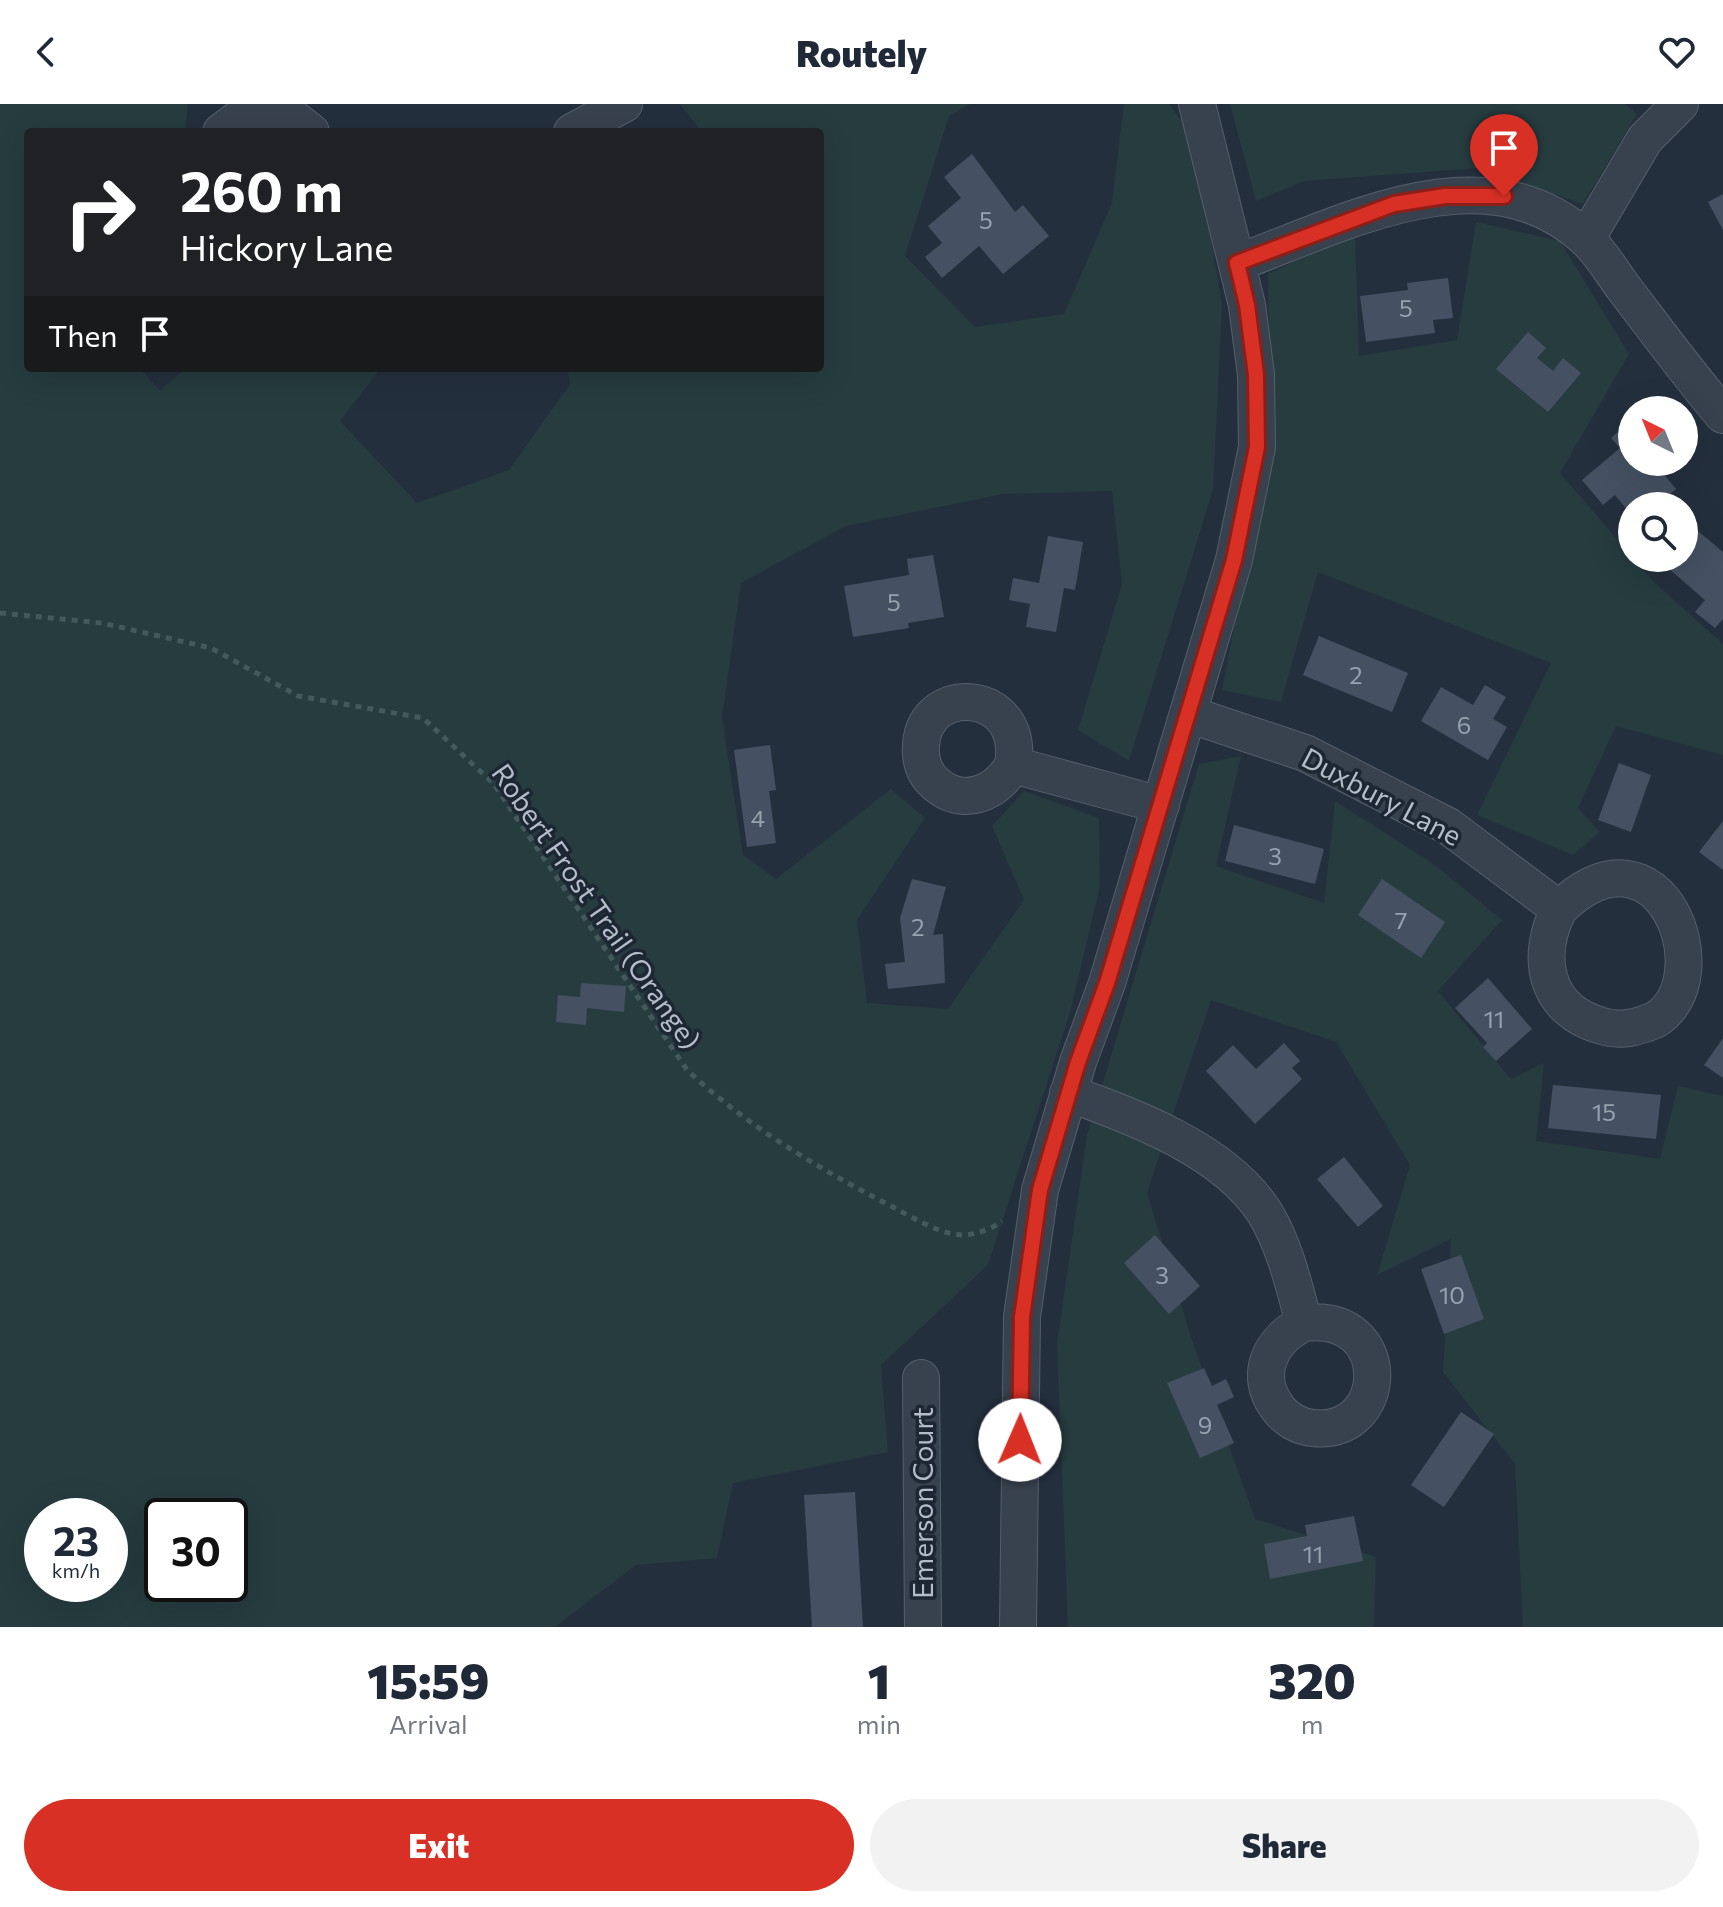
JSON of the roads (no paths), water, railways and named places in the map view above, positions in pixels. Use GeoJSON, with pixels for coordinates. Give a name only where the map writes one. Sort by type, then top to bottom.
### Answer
{"type":"FeatureCollection","features":[{"type":"Feature","properties":{"kind":"street"},"geometry":{"type":"LineString","coordinates":[[579,128],[624,104]]}},
{"type":"Feature","properties":{"kind":"street"},"geometry":{"type":"LineString","coordinates":[[1018,1627],[1022,1317],[1040,1190],[1068,1093],[1107,983],[1234,560],[1257,447],[1256,375],[1247,305],[1197,104]]}},
{"type":"Feature","properties":{"kind":"street"},"geometry":{"type":"LineString","coordinates":[[1586,239],[1645,139],[1680,104]]}},
{"type":"Feature","properties":{"kind":"street"},"geometry":{"type":"LineString","coordinates":[[226,128],[250,110],[284,111],[306,128]]}},
{"type":"Feature","properties":{"kind":"street"},"geometry":{"type":"LineString","coordinates":[[1237,263],[1394,204],[1445,196],[1504,196],[1550,213],[1586,239],[1723,415]]}},
{"type":"Feature","properties":{"kind":"street","name":"Duxbury Lane"},"geometry":{"type":"LineString","coordinates":[[1188,714],[1305,753],[1448,826],[1559,909]]}},
{"type":"Feature","properties":{"kind":"street"},"geometry":{"type":"LineString","coordinates":[[1013,765],[1161,805]]}},
{"type":"Feature","properties":{"kind":"street"},"geometry":{"type":"LineString","coordinates":[[1621,878],[1644,882],[1665,893],[1682,909],[1693,931],[1696,954],[1692,978],[1681,999],[1662,1017],[1638,1027],[1612,1029],[1586,1022],[1565,1006],[1551,984],[1545,959],[1548,933],[1559,909],[1587,887],[1621,878]]}},
{"type":"Feature","properties":{"kind":"street"},"geometry":{"type":"LineString","coordinates":[[1068,1093],[1155,1125],[1222,1168],[1264,1211],[1285,1256],[1304,1323]]}},
{"type":"Feature","properties":{"kind":"street","name":"Emerson Court"},"geometry":{"type":"LineString","coordinates":[[921,1378],[923,1627]]}}]}
